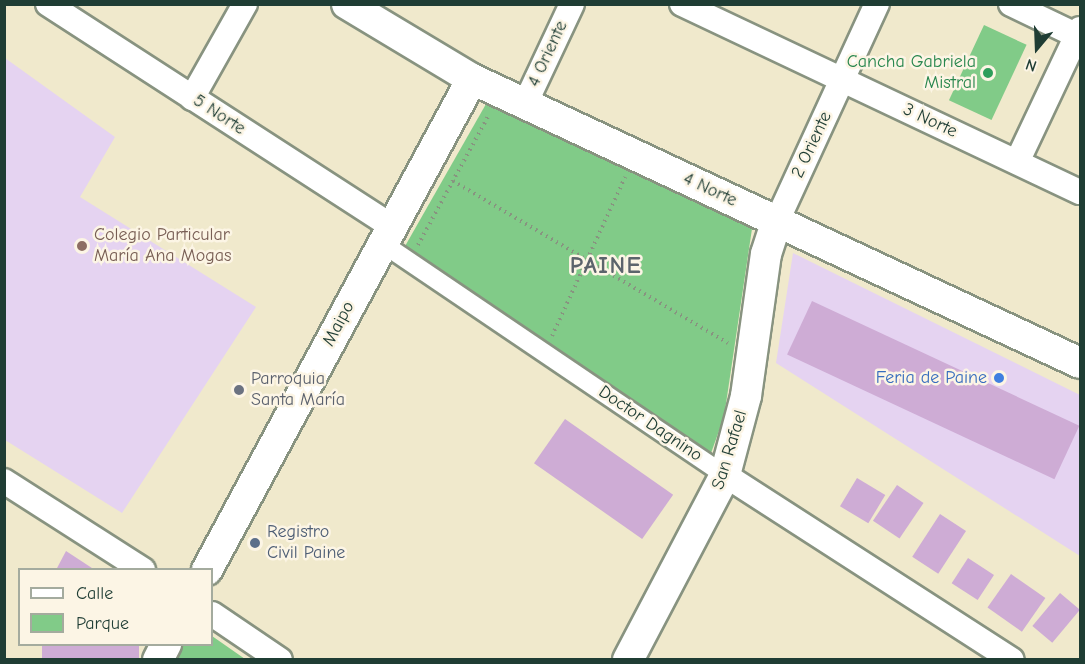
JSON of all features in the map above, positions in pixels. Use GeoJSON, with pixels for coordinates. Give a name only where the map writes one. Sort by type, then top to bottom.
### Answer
{"type":"FeatureCollection","features":[{"type":"Feature","properties":{"kind":"street","name":"5 Norte"},"geometry":{"type":"LineString","coordinates":[[48,4],[192,98],[387,235]]}},
{"type":"Feature","properties":{"kind":"street"},"geometry":{"type":"LineString","coordinates":[[192,98],[245,4]]}},
{"type":"Feature","properties":{"kind":"street","name":"4 Norte"},"geometry":{"type":"LineString","coordinates":[[347,4],[383,14],[472,79],[1080,363]]}},
{"type":"Feature","properties":{"kind":"street","name":"4 Oriente"},"geometry":{"type":"LineString","coordinates":[[525,104],[572,4]]}},
{"type":"Feature","properties":{"kind":"street","name":"2 Oriente"},"geometry":{"type":"LineString","coordinates":[[777,221],[877,4]]}},
{"type":"Feature","properties":{"kind":"street"},"geometry":{"type":"LineString","coordinates":[[1011,4],[1079,34],[1017,162]]}},
{"type":"Feature","properties":{"kind":"street","name":"3 Norte"},"geometry":{"type":"LineString","coordinates":[[688,6],[1080,192]]}},
{"type":"Feature","properties":{"kind":"street","name":"Maipo"},"geometry":{"type":"LineString","coordinates":[[208,568],[472,79]]}},
{"type":"Feature","properties":{"kind":"street","name":"San Rafael"},"geometry":{"type":"LineString","coordinates":[[628,660],[725,475],[746,396],[766,254],[777,221]]}},
{"type":"Feature","properties":{"kind":"street","name":"Doctor Dagnino"},"geometry":{"type":"LineString","coordinates":[[387,235],[409,262],[725,475],[1012,660]]}},
{"type":"Feature","properties":{"kind":"street"},"geometry":{"type":"LineString","coordinates":[[4,481],[140,568]]}},
{"type":"Feature","properties":{"kind":"street"},"geometry":{"type":"LineString","coordinates":[[213,615],[280,660]]}},
{"type":"Feature","properties":{"kind":"street"},"geometry":{"type":"LineString","coordinates":[[158,660],[165,646]]}},
{"type":"Feature","properties":{"kind":"path"},"geometry":{"type":"LineString","coordinates":[[409,262],[490,112]]}},
{"type":"Feature","properties":{"kind":"path"},"geometry":{"type":"LineString","coordinates":[[544,352],[625,177]]}},
{"type":"Feature","properties":{"kind":"path"},"geometry":{"type":"LineString","coordinates":[[453,181],[732,345]]}},
{"type":"Feature","properties":{"kind":"shaded area","name":"Colegio Particular María Ana Mogas"},"geometry":{"type":"Polygon","coordinates":[[[5,58],[115,137],[80,197],[256,307],[122,513],[5,440],[5,58]]]}},
{"type":"Feature","properties":{"kind":"shaded area"},"geometry":{"type":"Polygon","coordinates":[[[793,253],[1080,395],[1080,556],[776,363],[793,253]]]}},
{"type":"Feature","properties":{"kind":"green space","name":"Cancha Gabriela Mistral"},"geometry":{"type":"Polygon","coordinates":[[[984,25],[1027,45],[992,120],[949,100],[984,25]]]}},
{"type":"Feature","properties":{"kind":"green space"},"geometry":{"type":"Polygon","coordinates":[[[490,97],[753,222],[724,417],[706,467],[396,262],[490,97]]]}},
{"type":"Feature","properties":{"kind":"green space"},"geometry":{"type":"Polygon","coordinates":[[[213,637],[245,659],[173,660],[181,646],[213,646],[213,637]]]}},
{"type":"Feature","properties":{"kind":"building"},"geometry":{"type":"Polygon","coordinates":[[[812,301],[1079,426],[1054,479],[787,354],[812,301]]]}},
{"type":"Feature","properties":{"kind":"building"},"geometry":{"type":"Polygon","coordinates":[[[565,419],[673,495],[642,539],[534,463],[565,419]]]}},
{"type":"Feature","properties":{"kind":"building"},"geometry":{"type":"Polygon","coordinates":[[[857,478],[885,495],[868,523],[840,506],[857,478]]]}},
{"type":"Feature","properties":{"kind":"building"},"geometry":{"type":"Polygon","coordinates":[[[897,485],[924,503],[899,539],[873,521],[897,485]]]}},
{"type":"Feature","properties":{"kind":"building"},"geometry":{"type":"Polygon","coordinates":[[[940,514],[966,531],[938,574],[912,557],[940,514]]]}},
{"type":"Feature","properties":{"kind":"building"},"geometry":{"type":"Polygon","coordinates":[[[66,551],[92,568],[57,568],[66,551]]]}},
{"type":"Feature","properties":{"kind":"building"},"geometry":{"type":"Polygon","coordinates":[[[968,558],[994,575],[978,600],[952,583],[968,558]]]}},
{"type":"Feature","properties":{"kind":"building"},"geometry":{"type":"Polygon","coordinates":[[[1011,574],[1045,598],[1022,632],[987,608],[1011,574]]]}},
{"type":"Feature","properties":{"kind":"building"},"geometry":{"type":"Polygon","coordinates":[[[1060,593],[1080,610],[1052,643],[1032,626],[1060,593]]]}},
{"type":"Feature","properties":{"kind":"building"},"geometry":{"type":"Polygon","coordinates":[[[42,646],[139,646],[139,660],[42,660],[42,646]]]}},
{"type":"Feature","properties":{"kind":"place","name":"Cancha Gabriela Mistral"},"geometry":{"type":"Point","coordinates":[988,73]}},
{"type":"Feature","properties":{"kind":"place","name":"Colegio Particular María Ana Mogas"},"geometry":{"type":"Point","coordinates":[82,246]}},
{"type":"Feature","properties":{"kind":"place","name":"Feria de Paine"},"geometry":{"type":"Point","coordinates":[999,378]}},
{"type":"Feature","properties":{"kind":"place","name":"Parroquia Santa María"},"geometry":{"type":"Point","coordinates":[239,390]}},
{"type":"Feature","properties":{"kind":"place","name":"Registro Civil Paine"},"geometry":{"type":"Point","coordinates":[255,543]}},
{"type":"Feature","properties":{"kind":"district","name":"PAINE"},"geometry":{"type":"Point","coordinates":[606,266]}}]}
